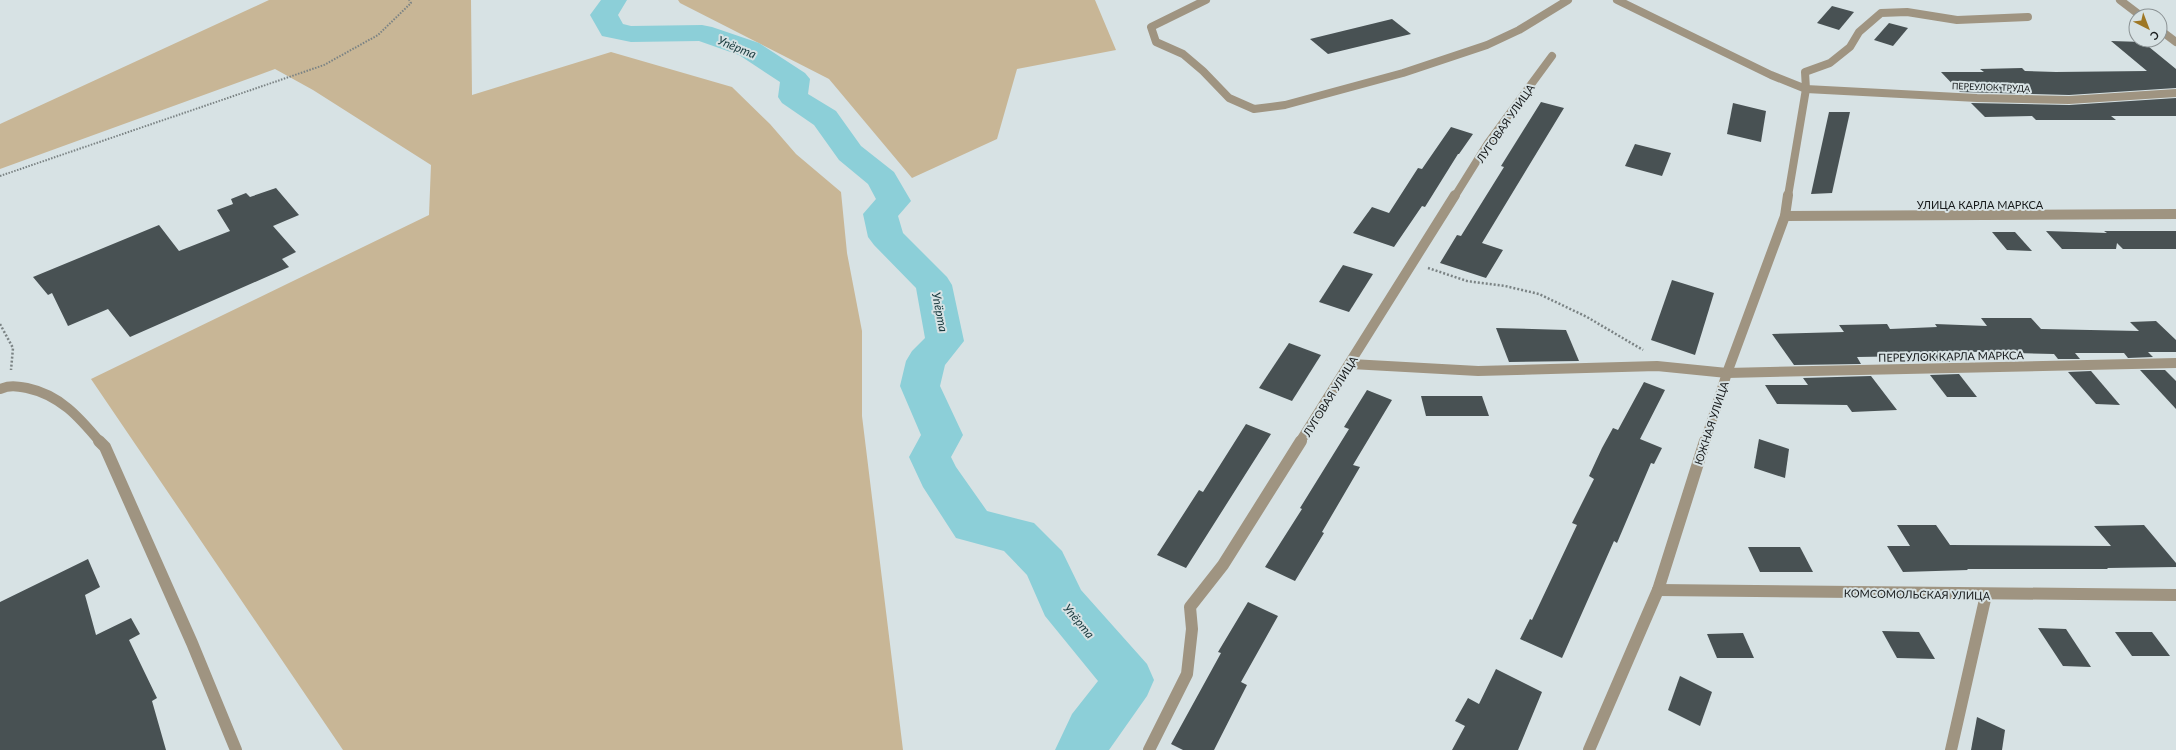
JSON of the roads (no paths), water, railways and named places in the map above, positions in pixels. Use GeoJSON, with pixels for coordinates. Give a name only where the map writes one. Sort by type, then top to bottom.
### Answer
{"type":"FeatureCollection","features":[{"type":"Feature","properties":{"kind":"street"},"geometry":{"type":"LineString","coordinates":[[1206,0],[1151,27],[1156,42],[1183,54],[1203,71],[1229,98],[1254,109],[1285,105],[1404,73],[1488,45],[1518,30],[1568,0]]}},
{"type":"Feature","properties":{"kind":"street","name":"ПЕРЕУЛОК ТРУДА"},"geometry":{"type":"LineString","coordinates":[[1617,0],[1771,75],[1806,89],[1977,98],[2069,100],[2176,93]]}},
{"type":"Feature","properties":{"kind":"street"},"geometry":{"type":"LineString","coordinates":[[2120,0],[2130,8]]}},
{"type":"Feature","properties":{"kind":"street","name":"ЮЖНАЯ УЛИЦА"},"geometry":{"type":"LineString","coordinates":[[1589,750],[1658,590],[1727,373],[1785,216],[1806,89],[1805,72],[1830,63],[1850,47],[1859,32],[1881,13],[1907,12],[1957,20],[2028,17]]}},
{"type":"Feature","properties":{"kind":"street","name":"ЛУГОВАЯ УЛИЦА"},"geometry":{"type":"LineString","coordinates":[[1149,750],[1187,674],[1192,629],[1190,607],[1223,565],[1351,364],[1488,143],[1552,56]]}},
{"type":"Feature","properties":{"kind":"street","name":"УЛИЦА КАРЛА МАРКСА"},"geometry":{"type":"LineString","coordinates":[[1785,216],[2176,214]]}},
{"type":"Feature","properties":{"kind":"street","name":"ПЕРЕУЛОК КАРЛА МАРКСА"},"geometry":{"type":"LineString","coordinates":[[1351,364],[1478,371],[1657,366],[1727,373],[2176,363]]}},
{"type":"Feature","properties":{"kind":"street"},"geometry":{"type":"LineString","coordinates":[[5,387],[44,392],[75,413],[105,447],[192,643],[236,750]]}},
{"type":"Feature","properties":{"kind":"street","name":"КОМСОМОЛЬСКАЯ УЛИЦА"},"geometry":{"type":"LineString","coordinates":[[1658,590],[2176,595]]}},
{"type":"Feature","properties":{"kind":"street"},"geometry":{"type":"LineString","coordinates":[[1951,750],[1986,594]]}},
{"type":"Feature","properties":{"kind":"waterway","name":"Упёрта"},"geometry":{"type":"LineString","coordinates":[[614,0],[604,15],[612,30],[631,34],[702,33],[749,49],[795,79],[793,97],[825,118],[850,153],[882,179],[894,201],[880,214],[886,237],[934,285],[945,341],[926,361],[920,386],[942,435],[930,457],[938,475],[972,525],[1018,536],[1046,564],[1062,602],[1129,680],[1091,731],[1082,750]]}}]}
